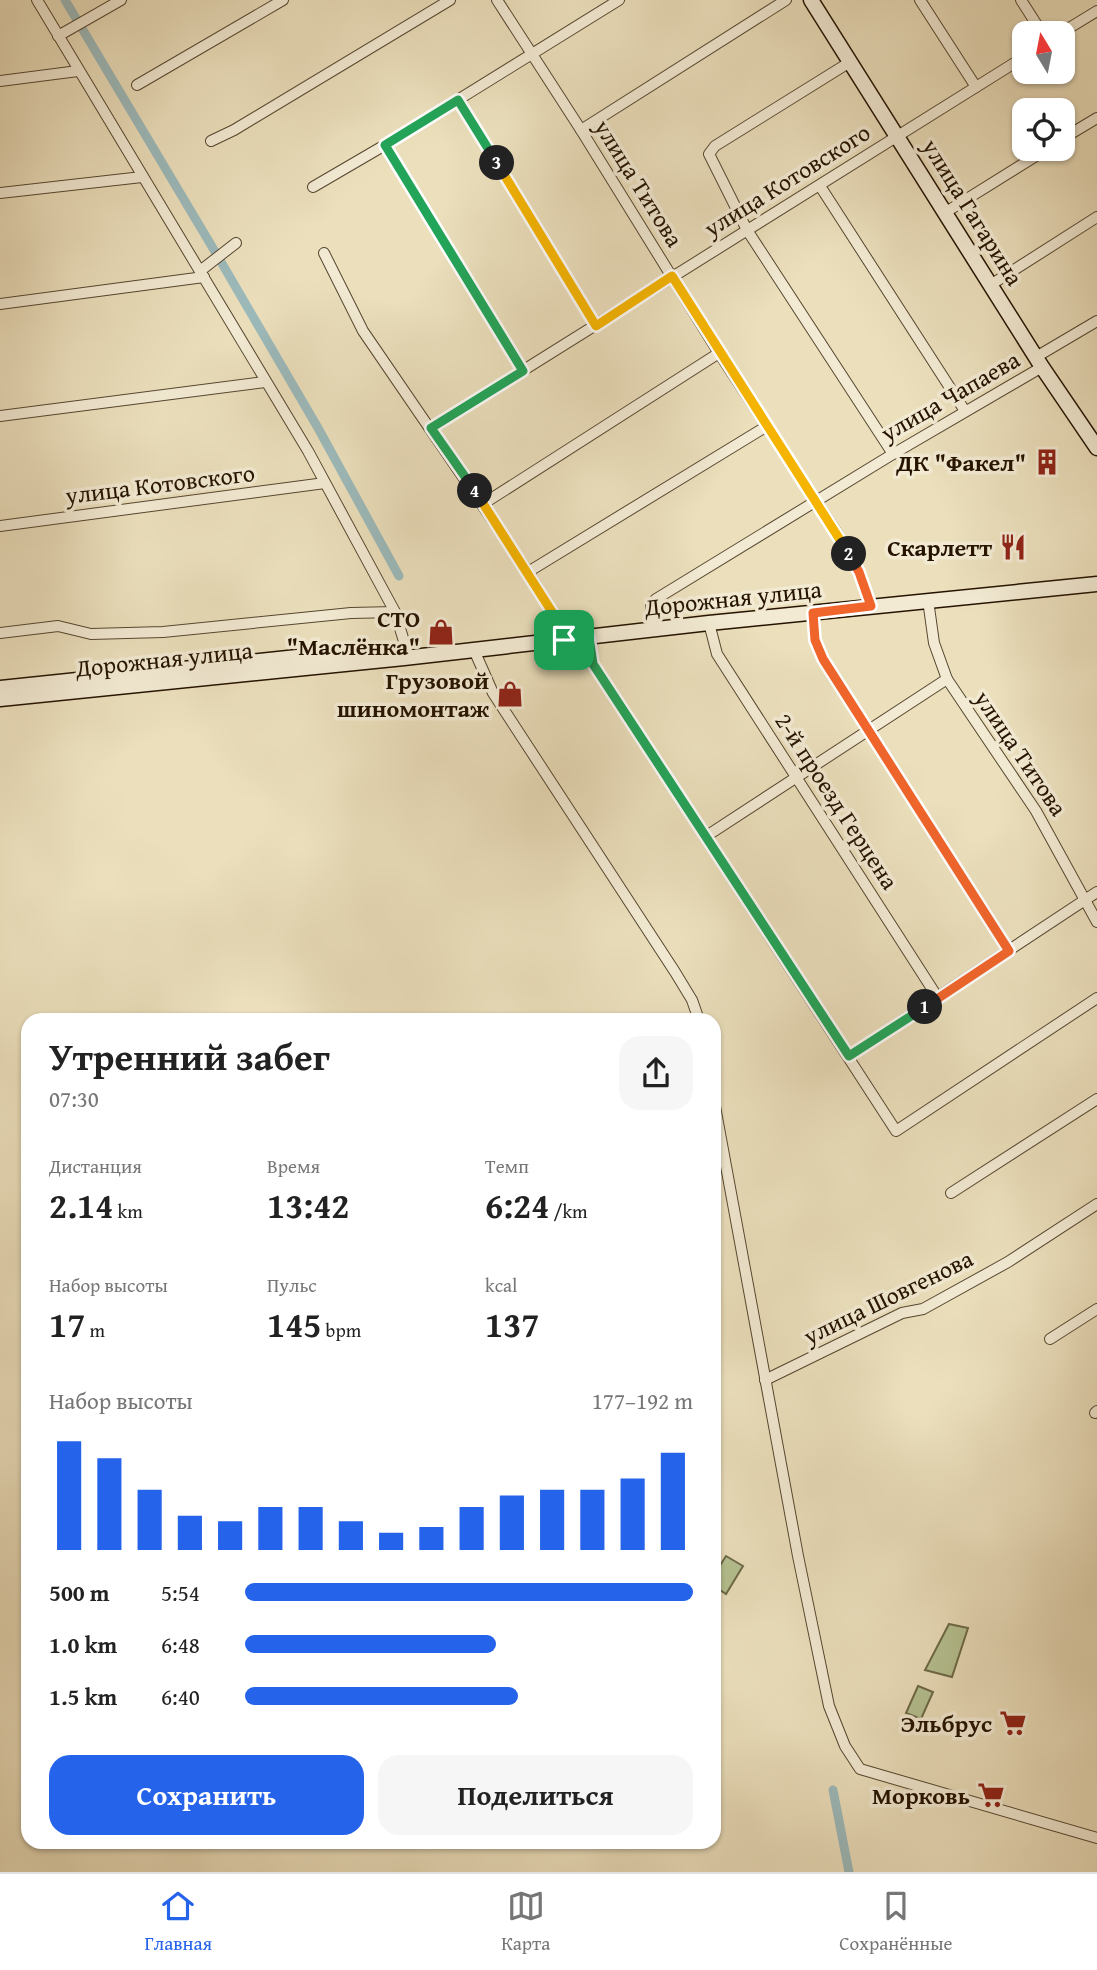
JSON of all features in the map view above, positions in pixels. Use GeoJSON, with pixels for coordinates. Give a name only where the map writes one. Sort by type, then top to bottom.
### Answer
{"type":"FeatureCollection","features":[{"type":"Feature","properties":{"kind":"main road","name":"улица Гагарина"},"geometry":{"type":"LineString","coordinates":[[811,0],[1039,362],[1097,448]]}},
{"type":"Feature","properties":{"kind":"main road","name":"Дорожная улица"},"geometry":{"type":"LineString","coordinates":[[0,699],[1097,584]]}},
{"type":"Feature","properties":{"kind":"main road","name":"Дорожная улица"},"geometry":{"type":"LineString","coordinates":[[0,688],[335,653],[458,651]]}},
{"type":"Feature","properties":{"kind":"street"},"geometry":{"type":"LineString","coordinates":[[37,0],[325,483],[395,612],[407,651]]}},
{"type":"Feature","properties":{"kind":"street"},"geometry":{"type":"LineString","coordinates":[[58,36],[121,0]]}},
{"type":"Feature","properties":{"kind":"street"},"geometry":{"type":"LineString","coordinates":[[137,85],[283,0]]}},
{"type":"Feature","properties":{"kind":"street"},"geometry":{"type":"LineString","coordinates":[[211,141],[234,130],[450,0]]}},
{"type":"Feature","properties":{"kind":"street","name":"улица Титова"},"geometry":{"type":"LineString","coordinates":[[497,0],[719,353],[815,500],[859,572],[871,606]]}},
{"type":"Feature","properties":{"kind":"street"},"geometry":{"type":"LineString","coordinates":[[313,187],[619,0]]}},
{"type":"Feature","properties":{"kind":"street"},"geometry":{"type":"LineString","coordinates":[[581,130],[786,0]]}},
{"type":"Feature","properties":{"kind":"street"},"geometry":{"type":"LineString","coordinates":[[920,0],[976,87]]}},
{"type":"Feature","properties":{"kind":"street"},"geometry":{"type":"LineString","coordinates":[[1021,0],[1034,21]]}},
{"type":"Feature","properties":{"kind":"street"},"geometry":{"type":"LineString","coordinates":[[1075,24],[1097,10]]}},
{"type":"Feature","properties":{"kind":"street"},"geometry":{"type":"LineString","coordinates":[[850,62],[710,149],[710,159],[747,230],[893,454]]}},
{"type":"Feature","properties":{"kind":"street","name":"улица Котовского"},"geometry":{"type":"LineString","coordinates":[[431,428],[1012,64]]}},
{"type":"Feature","properties":{"kind":"street"},"geometry":{"type":"LineString","coordinates":[[0,81],[78,71]]}},
{"type":"Feature","properties":{"kind":"street"},"geometry":{"type":"LineString","coordinates":[[458,100],[596,326]]}},
{"type":"Feature","properties":{"kind":"street"},"geometry":{"type":"LineString","coordinates":[[1075,131],[1097,118]]}},
{"type":"Feature","properties":{"kind":"street"},"geometry":{"type":"LineString","coordinates":[[385,145],[523,371]]}},
{"type":"Feature","properties":{"kind":"street"},"geometry":{"type":"LineString","coordinates":[[946,212],[1028,161]]}},
{"type":"Feature","properties":{"kind":"street"},"geometry":{"type":"LineString","coordinates":[[0,194],[142,177]]}},
{"type":"Feature","properties":{"kind":"street"},"geometry":{"type":"LineString","coordinates":[[820,186],[965,411]]}},
{"type":"Feature","properties":{"kind":"street"},"geometry":{"type":"LineString","coordinates":[[992,285],[1097,217]]}},
{"type":"Feature","properties":{"kind":"street"},"geometry":{"type":"LineString","coordinates":[[0,304],[202,274],[236,243]]}},
{"type":"Feature","properties":{"kind":"street"},"geometry":{"type":"LineString","coordinates":[[324,253],[363,331],[484,504],[554,615],[564,640]]}},
{"type":"Feature","properties":{"kind":"street","name":"улица Чапаева"},"geometry":{"type":"LineString","coordinates":[[652,629],[651,605],[656,599],[965,411],[1097,321]]}},
{"type":"Feature","properties":{"kind":"street"},"geometry":{"type":"LineString","coordinates":[[484,504],[719,353]]}},
{"type":"Feature","properties":{"kind":"street"},"geometry":{"type":"LineString","coordinates":[[0,416],[265,382]]}},
{"type":"Feature","properties":{"kind":"street"},"geometry":{"type":"LineString","coordinates":[[528,572],[767,426]]}},
{"type":"Feature","properties":{"kind":"street","name":"улица Котовского"},"geometry":{"type":"LineString","coordinates":[[0,526],[325,483]]}},
{"type":"Feature","properties":{"kind":"street","name":"улица Титова"},"geometry":{"type":"LineString","coordinates":[[929,600],[934,643],[947,679],[1036,811],[1097,922]]}},
{"type":"Feature","properties":{"kind":"street"},"geometry":{"type":"LineString","coordinates":[[0,634],[58,626],[91,634],[163,632],[351,613],[395,612]]}},
{"type":"Feature","properties":{"kind":"street"},"geometry":{"type":"LineString","coordinates":[[813,613],[815,640],[823,659],[1009,951]]}},
{"type":"Feature","properties":{"kind":"street","name":"2-й проезд Герцена"},"geometry":{"type":"LineString","coordinates":[[709,623],[717,654],[938,998]]}},
{"type":"Feature","properties":{"kind":"street"},"geometry":{"type":"LineString","coordinates":[[589,638],[593,664],[896,1130],[1097,998]]}},
{"type":"Feature","properties":{"kind":"street"},"geometry":{"type":"LineString","coordinates":[[474,650],[493,694],[671,965],[697,1013]]}},
{"type":"Feature","properties":{"kind":"street"},"geometry":{"type":"LineString","coordinates":[[705,837],[947,679]]}},
{"type":"Feature","properties":{"kind":"street"},"geometry":{"type":"LineString","coordinates":[[849,1056],[1097,891]]}},
{"type":"Feature","properties":{"kind":"street"},"geometry":{"type":"LineString","coordinates":[[951,1194],[1097,1099]]}},
{"type":"Feature","properties":{"kind":"street"},"geometry":{"type":"LineString","coordinates":[[721,1139],[829,1706],[845,1746],[860,1769],[1097,1838]]}},
{"type":"Feature","properties":{"kind":"street","name":"улица Шовгенова"},"geometry":{"type":"LineString","coordinates":[[765,1380],[902,1313],[923,1309],[1008,1262],[1097,1204]]}},
{"type":"Feature","properties":{"kind":"street"},"geometry":{"type":"LineString","coordinates":[[1050,1339],[1097,1309]]}},
{"type":"Feature","properties":{"kind":"green space"},"geometry":{"type":"Polygon","coordinates":[[[726,1556],[743,1566],[726,1594],[721,1591],[721,1564],[726,1556]]]}},
{"type":"Feature","properties":{"kind":"green space"},"geometry":{"type":"Polygon","coordinates":[[[949,1624],[968,1628],[952,1677],[925,1670],[949,1624]]]}},
{"type":"Feature","properties":{"kind":"green space"},"geometry":{"type":"Polygon","coordinates":[[[918,1686],[933,1692],[921,1719],[906,1713],[918,1686]]]}},
{"type":"Feature","properties":{"kind":"waterway"},"geometry":{"type":"LineString","coordinates":[[65,0],[318,428],[399,576]]}},
{"type":"Feature","properties":{"kind":"waterway"},"geometry":{"type":"LineString","coordinates":[[833,1790],[849,1872]]}},
{"type":"Feature","properties":{"kind":"place","name":"ДК \"Факел\""},"geometry":{"type":"Point","coordinates":[1047,462]}},
{"type":"Feature","properties":{"kind":"place","name":"Скарлетт"},"geometry":{"type":"Point","coordinates":[1013,547]}},
{"type":"Feature","properties":{"kind":"place","name":"СТО \"Маслёнка\""},"geometry":{"type":"Point","coordinates":[441,632]}},
{"type":"Feature","properties":{"kind":"place","name":"Грузовой шиномонтаж"},"geometry":{"type":"Point","coordinates":[510,694]}},
{"type":"Feature","properties":{"kind":"place","name":"Эльбрус"},"geometry":{"type":"Point","coordinates":[1013,1723]}},
{"type":"Feature","properties":{"kind":"place","name":"Морковь"},"geometry":{"type":"Point","coordinates":[991,1795]}},
{"type":"Feature","properties":{"kind":"route"},"geometry":{"type":"LineString","coordinates":[[458,100],[596,326],[672,276],[835,530],[867,590],[871,606],[813,613],[815,640],[823,659],[1009,951],[849,1056],[593,664],[589,638],[564,640],[554,615],[528,572],[431,428],[523,371],[385,145],[458,100]]}}]}
